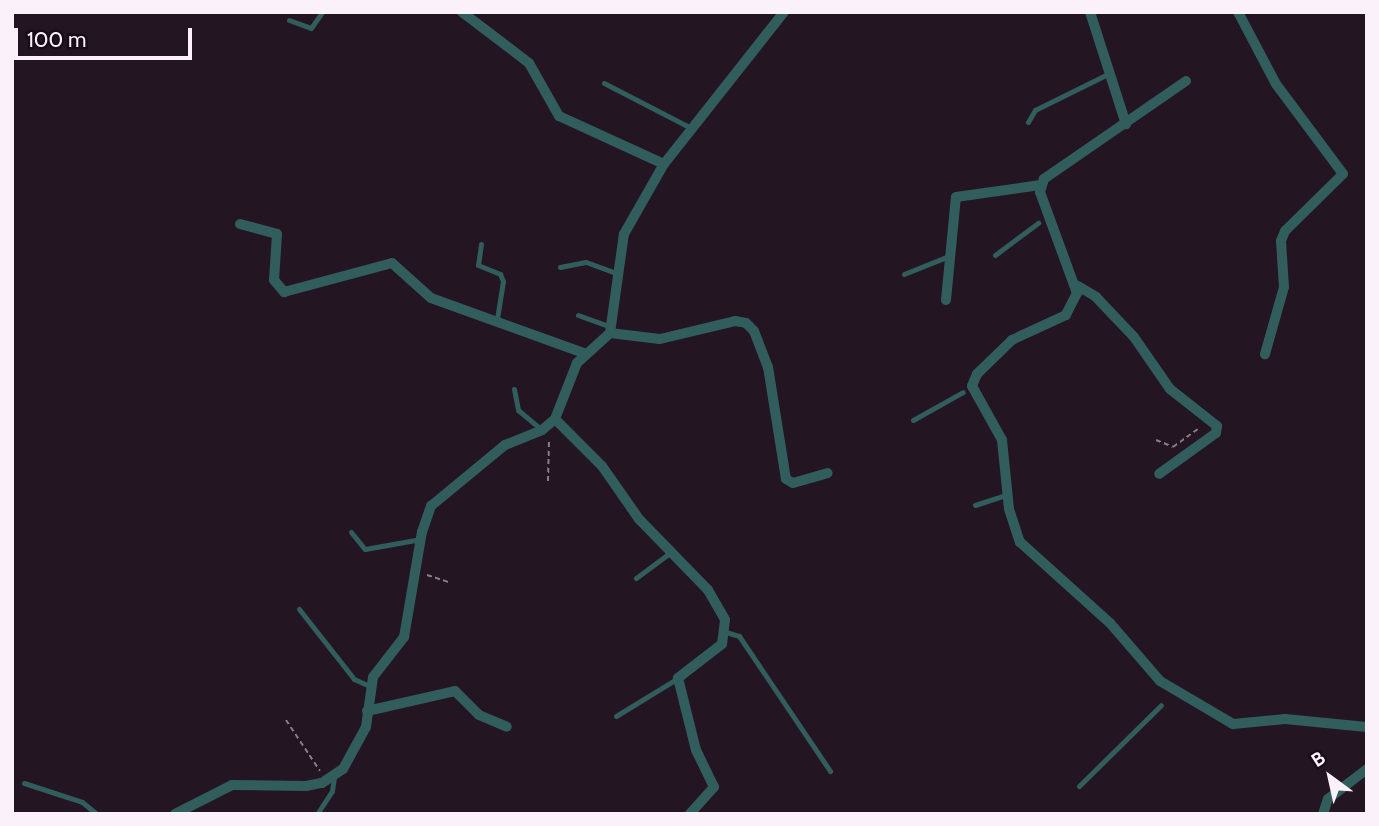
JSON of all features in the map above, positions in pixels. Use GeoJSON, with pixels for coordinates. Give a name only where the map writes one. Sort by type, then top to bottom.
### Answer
{"type":"FeatureCollection","features":[{"type":"Feature","properties":{"kind":"street"},"geometry":{"type":"LineString","coordinates":[[463,12],[520,53],[537,74],[551,106],[570,124],[664,164]]}},
{"type":"Feature","properties":{"kind":"street"},"geometry":{"type":"LineString","coordinates":[[175,814],[232,785],[306,786],[330,779],[362,736],[370,686],[378,668],[404,637],[425,519],[440,496],[505,445],[549,425],[584,353],[611,330],[624,234],[664,164],[784,12]]}},
{"type":"Feature","properties":{"kind":"street"},"geometry":{"type":"LineString","coordinates":[[1090,12],[1126,124]]}},
{"type":"Feature","properties":{"kind":"street"},"geometry":{"type":"LineString","coordinates":[[1238,12],[1276,84],[1343,174],[1285,230],[1281,241],[1284,287],[1265,354]]}},
{"type":"Feature","properties":{"kind":"street"},"geometry":{"type":"LineString","coordinates":[[946,300],[956,197],[1040,186],[1186,81]]}},
{"type":"Feature","properties":{"kind":"street"},"geometry":{"type":"LineString","coordinates":[[1040,186],[1046,217],[1077,286],[1066,315],[1012,340],[977,374],[968,389],[1002,440],[1013,529],[1029,554],[1110,623],[1152,673],[1175,691],[1233,724],[1285,719],[1367,727]]}},
{"type":"Feature","properties":{"kind":"street"},"geometry":{"type":"LineString","coordinates":[[240,224],[277,234],[274,280],[284,292],[393,263],[431,298],[584,353]]}},
{"type":"Feature","properties":{"kind":"street"},"geometry":{"type":"LineString","coordinates":[[1077,286],[1087,289],[1127,329],[1170,389],[1217,426],[1216,433],[1159,474]]}},
{"type":"Feature","properties":{"kind":"street"},"geometry":{"type":"LineString","coordinates":[[611,330],[660,339],[735,321],[746,323],[754,331],[768,367],[786,479],[793,483],[828,473]]}},
{"type":"Feature","properties":{"kind":"street"},"geometry":{"type":"LineString","coordinates":[[549,425],[602,466],[639,519],[715,599],[726,632],[715,652],[678,678],[696,750],[714,787],[690,814]]}},
{"type":"Feature","properties":{"kind":"street"},"geometry":{"type":"LineString","coordinates":[[367,711],[455,691],[479,715],[507,727]]}},
{"type":"Feature","properties":{"kind":"street"},"geometry":{"type":"LineString","coordinates":[[1323,814],[1328,799],[1367,769]]}},
{"type":"Feature","properties":{"kind":"lane"},"geometry":{"type":"LineString","coordinates":[[289,20],[307,29],[322,12]]}},
{"type":"Feature","properties":{"kind":"lane"},"geometry":{"type":"LineString","coordinates":[[1028,122],[1035,110],[1110,73]]}},
{"type":"Feature","properties":{"kind":"lane"},"geometry":{"type":"LineString","coordinates":[[604,83],[691,128]]}},
{"type":"Feature","properties":{"kind":"lane"},"geometry":{"type":"LineString","coordinates":[[995,255],[1038,223]]}},
{"type":"Feature","properties":{"kind":"lane"},"geometry":{"type":"LineString","coordinates":[[481,244],[478,265],[500,274],[503,281],[497,320]]}},
{"type":"Feature","properties":{"kind":"lane"},"geometry":{"type":"LineString","coordinates":[[904,274],[949,256]]}},
{"type":"Feature","properties":{"kind":"lane"},"geometry":{"type":"LineString","coordinates":[[560,267],[586,262],[617,273]]}},
{"type":"Feature","properties":{"kind":"lane"},"geometry":{"type":"LineString","coordinates":[[578,315],[611,330]]}},
{"type":"Feature","properties":{"kind":"lane"},"geometry":{"type":"LineString","coordinates":[[514,389],[518,410],[549,425]]}},
{"type":"Feature","properties":{"kind":"lane"},"geometry":{"type":"LineString","coordinates":[[913,420],[968,389]]}},
{"type":"Feature","properties":{"kind":"lane"},"geometry":{"type":"LineString","coordinates":[[975,505],[1008,494]]}},
{"type":"Feature","properties":{"kind":"lane"},"geometry":{"type":"LineString","coordinates":[[351,532],[365,550],[421,539]]}},
{"type":"Feature","properties":{"kind":"lane"},"geometry":{"type":"LineString","coordinates":[[636,578],[671,552]]}},
{"type":"Feature","properties":{"kind":"lane"},"geometry":{"type":"LineString","coordinates":[[299,609],[354,678],[370,686]]}},
{"type":"Feature","properties":{"kind":"lane"},"geometry":{"type":"LineString","coordinates":[[726,632],[739,636],[830,771]]}},
{"type":"Feature","properties":{"kind":"lane"},"geometry":{"type":"LineString","coordinates":[[616,716],[678,678]]}},
{"type":"Feature","properties":{"kind":"lane"},"geometry":{"type":"LineString","coordinates":[[1167,699],[1175,691]]}},
{"type":"Feature","properties":{"kind":"lane"},"geometry":{"type":"LineString","coordinates":[[1079,786],[1161,705]]}},
{"type":"Feature","properties":{"kind":"lane"},"geometry":{"type":"LineString","coordinates":[[317,814],[332,790],[330,779]]}},
{"type":"Feature","properties":{"kind":"lane"},"geometry":{"type":"LineString","coordinates":[[24,783],[82,802],[97,814]]}},
{"type":"Feature","properties":{"kind":"path"},"geometry":{"type":"LineString","coordinates":[[1156,440],[1173,447],[1210,420]]}},
{"type":"Feature","properties":{"kind":"path"},"geometry":{"type":"LineString","coordinates":[[548,481],[549,425]]}},
{"type":"Feature","properties":{"kind":"path"},"geometry":{"type":"LineString","coordinates":[[417,571],[449,582]]}},
{"type":"Feature","properties":{"kind":"path"},"geometry":{"type":"LineString","coordinates":[[286,720],[330,779]]}}]}
